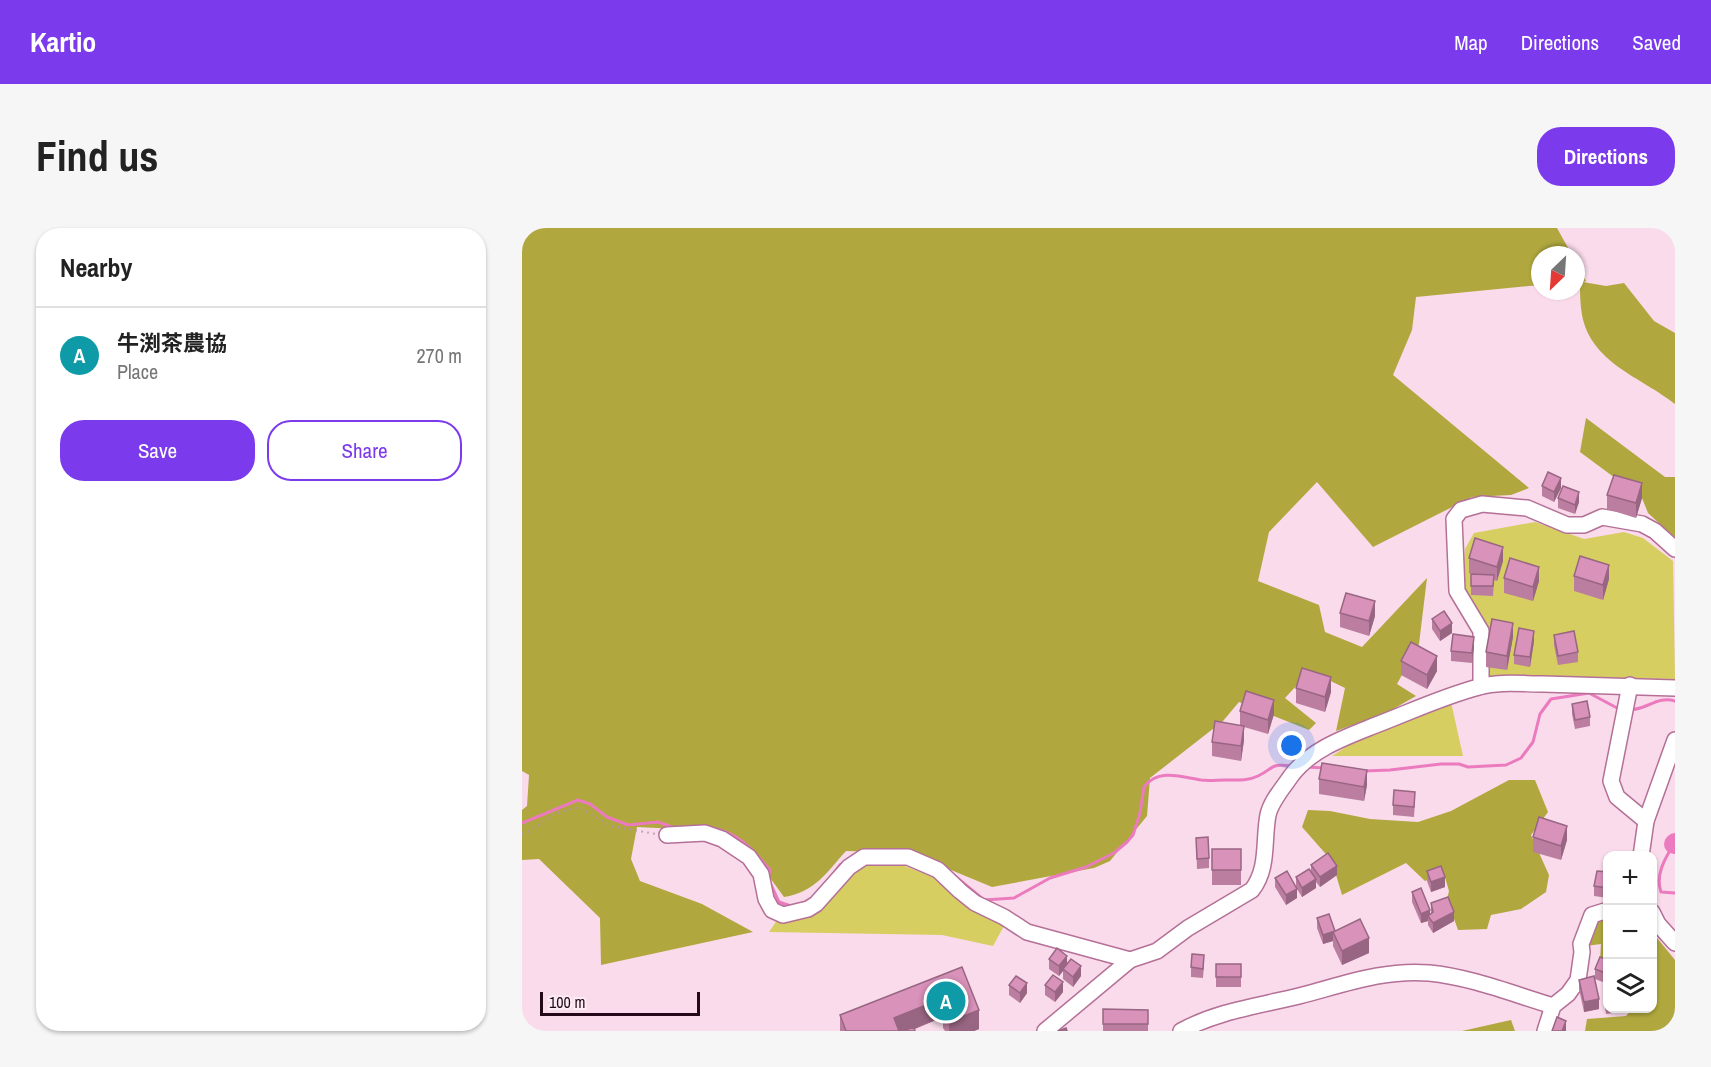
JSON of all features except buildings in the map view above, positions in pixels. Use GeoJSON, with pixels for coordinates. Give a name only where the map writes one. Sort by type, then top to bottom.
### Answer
{"type":"FeatureCollection","features":[{"type":"Feature","properties":{"kind":"street"},"geometry":{"type":"LineString","coordinates":[[1481,686],[1481,631],[1457,591],[1454,519],[1461,510],[1482,504],[1527,508],[1567,525],[1584,525],[1602,517],[1628,521],[1642,524],[1656,531],[1675,549]]}},
{"type":"Feature","properties":{"kind":"street"},"geometry":{"type":"LineString","coordinates":[[1045,1031],[1130,960],[1157,951],[1188,928],[1252,890],[1259,881],[1263,864],[1271,805],[1293,774],[1314,754],[1357,733],[1481,686],[1503,684],[1630,685],[1675,688]]}},
{"type":"Feature","properties":{"kind":"street"},"geometry":{"type":"LineString","coordinates":[[1630,685],[1611,781],[1617,797],[1646,821]]}},
{"type":"Feature","properties":{"kind":"street"},"geometry":{"type":"LineString","coordinates":[[1642,851],[1646,821],[1675,740]]}},
{"type":"Feature","properties":{"kind":"street"},"geometry":{"type":"LineString","coordinates":[[667,836],[705,833],[722,839],[748,857],[761,874],[766,899],[772,910],[783,915],[808,909],[816,904],[849,867],[864,857],[908,857],[938,870],[975,903],[1004,917],[1027,932],[1130,960]]}},
{"type":"Feature","properties":{"kind":"street"},"geometry":{"type":"LineString","coordinates":[[1545,1031],[1553,1006],[1568,994],[1578,980],[1581,944],[1592,915],[1603,912]]}},
{"type":"Feature","properties":{"kind":"street"},"geometry":{"type":"LineString","coordinates":[[1657,922],[1675,943]]}},
{"type":"Feature","properties":{"kind":"street"},"geometry":{"type":"LineString","coordinates":[[1181,1031],[1202,1020],[1240,1008],[1379,975],[1406,972],[1447,975],[1553,1006]]}},
{"type":"Feature","properties":{"kind":"path"},"geometry":{"type":"LineString","coordinates":[[522,834],[556,813],[579,807],[611,826],[667,836]]}},
{"type":"Feature","properties":{"kind":"shaded area"},"geometry":{"type":"Polygon","coordinates":[[[522,228],[1557,228],[1567,246],[1531,246],[1531,286],[1416,297],[1412,330],[1393,375],[1529,488],[1511,495],[1472,497],[1373,547],[1317,482],[1269,532],[1258,581],[1319,605],[1325,632],[1362,647],[1427,578],[1419,644],[1397,684],[1416,696],[1388,712],[1336,731],[1345,688],[1310,671],[1285,698],[1316,723],[1309,730],[1239,702],[1223,721],[1150,778],[1147,816],[1110,861],[1094,868],[992,887],[910,853],[846,851],[812,886],[784,897],[755,857],[719,831],[637,827],[631,859],[640,881],[702,904],[753,932],[601,965],[600,918],[539,859],[522,860],[522,810],[527,806],[529,775],[522,771],[522,228]]]}},
{"type":"Feature","properties":{"kind":"shaded area"},"geometry":{"type":"Polygon","coordinates":[[[1585,282],[1606,286],[1624,283],[1654,321],[1675,333],[1675,404],[1606,357],[1587,331],[1580,300],[1585,300],[1585,282]]]}},
{"type":"Feature","properties":{"kind":"shaded area"},"geometry":{"type":"Polygon","coordinates":[[[1586,418],[1665,477],[1675,477],[1675,538],[1648,513],[1642,498],[1580,452],[1586,418]]]}},
{"type":"Feature","properties":{"kind":"shaded area"},"geometry":{"type":"Polygon","coordinates":[[[1535,522],[1584,539],[1624,532],[1643,538],[1673,561],[1675,679],[1487,676],[1488,628],[1462,591],[1465,549],[1474,533],[1535,522]]]}},
{"type":"Feature","properties":{"kind":"shaded area"},"geometry":{"type":"Polygon","coordinates":[[[1451,702],[1463,756],[1332,756],[1361,737],[1451,702]]]}},
{"type":"Feature","properties":{"kind":"shaded area"},"geometry":{"type":"Polygon","coordinates":[[[1509,780],[1535,780],[1548,812],[1531,835],[1549,875],[1546,892],[1521,909],[1491,915],[1487,929],[1458,930],[1447,899],[1449,891],[1444,874],[1425,881],[1406,863],[1342,895],[1332,861],[1302,827],[1308,810],[1330,811],[1370,819],[1418,822],[1451,811],[1509,780]]]}},
{"type":"Feature","properties":{"kind":"shaded area"},"geometry":{"type":"Polygon","coordinates":[[[859,863],[897,863],[936,878],[1005,924],[993,946],[942,935],[769,932],[778,919],[813,914],[859,863]]]}},
{"type":"Feature","properties":{"kind":"shaded area"},"geometry":{"type":"Polygon","coordinates":[[[1603,914],[1603,964],[1600,962],[1601,944],[1586,946],[1588,923],[1603,914]]]}},
{"type":"Feature","properties":{"kind":"shaded area"},"geometry":{"type":"Polygon","coordinates":[[[1657,938],[1675,960],[1675,1028],[1663,1031],[1585,1031],[1587,1019],[1626,1016],[1629,1013],[1657,1013],[1657,938]]]}},
{"type":"Feature","properties":{"kind":"shaded area"},"geometry":{"type":"Polygon","coordinates":[[[1511,1020],[1515,1031],[1462,1031],[1511,1020]]]}},
{"type":"Feature","properties":{"kind":"waterway"},"geometry":{"type":"LineString","coordinates":[[1364,771],[1441,764],[1459,764],[1468,767],[1506,765],[1521,758],[1533,742],[1540,714],[1551,699],[1589,693],[1619,709]]}},
{"type":"Feature","properties":{"kind":"waterway"},"geometry":{"type":"LineString","coordinates":[[1628,710],[1657,701],[1675,701]]}},
{"type":"Feature","properties":{"kind":"waterway"},"geometry":{"type":"LineString","coordinates":[[950,872],[984,900],[1014,898],[1050,878],[1086,867],[1114,853],[1127,842],[1133,835],[1140,813],[1144,787],[1156,777],[1171,775],[1204,780],[1242,780],[1258,776],[1276,766],[1292,766]]}},
{"type":"Feature","properties":{"kind":"waterway"},"geometry":{"type":"LineString","coordinates":[[1307,767],[1325,768]]}},
{"type":"Feature","properties":{"kind":"waterway"},"geometry":{"type":"LineString","coordinates":[[522,823],[578,800],[590,804],[607,817],[628,825],[658,822],[672,827]]}},
{"type":"Feature","properties":{"kind":"waterway"},"geometry":{"type":"LineString","coordinates":[[711,828],[729,833],[751,849],[770,870],[768,878],[779,902],[791,906]]}},
{"type":"Feature","properties":{"kind":"waterway"},"geometry":{"type":"LineString","coordinates":[[1674,844],[1664,861],[1659,886],[1661,892],[1675,893]]}},
{"type":"Feature","properties":{"kind":"waterway"},"geometry":{"type":"LineString","coordinates":[[866,850],[883,850]]}},
{"type":"Feature","properties":{"kind":"waterway"},"geometry":{"type":"LineString","coordinates":[[831,877],[840,865],[854,855]]}},
{"type":"Feature","properties":{"kind":"place","name":"牛渕茶農協"},"geometry":{"type":"Point","coordinates":[946,1001]}}]}
